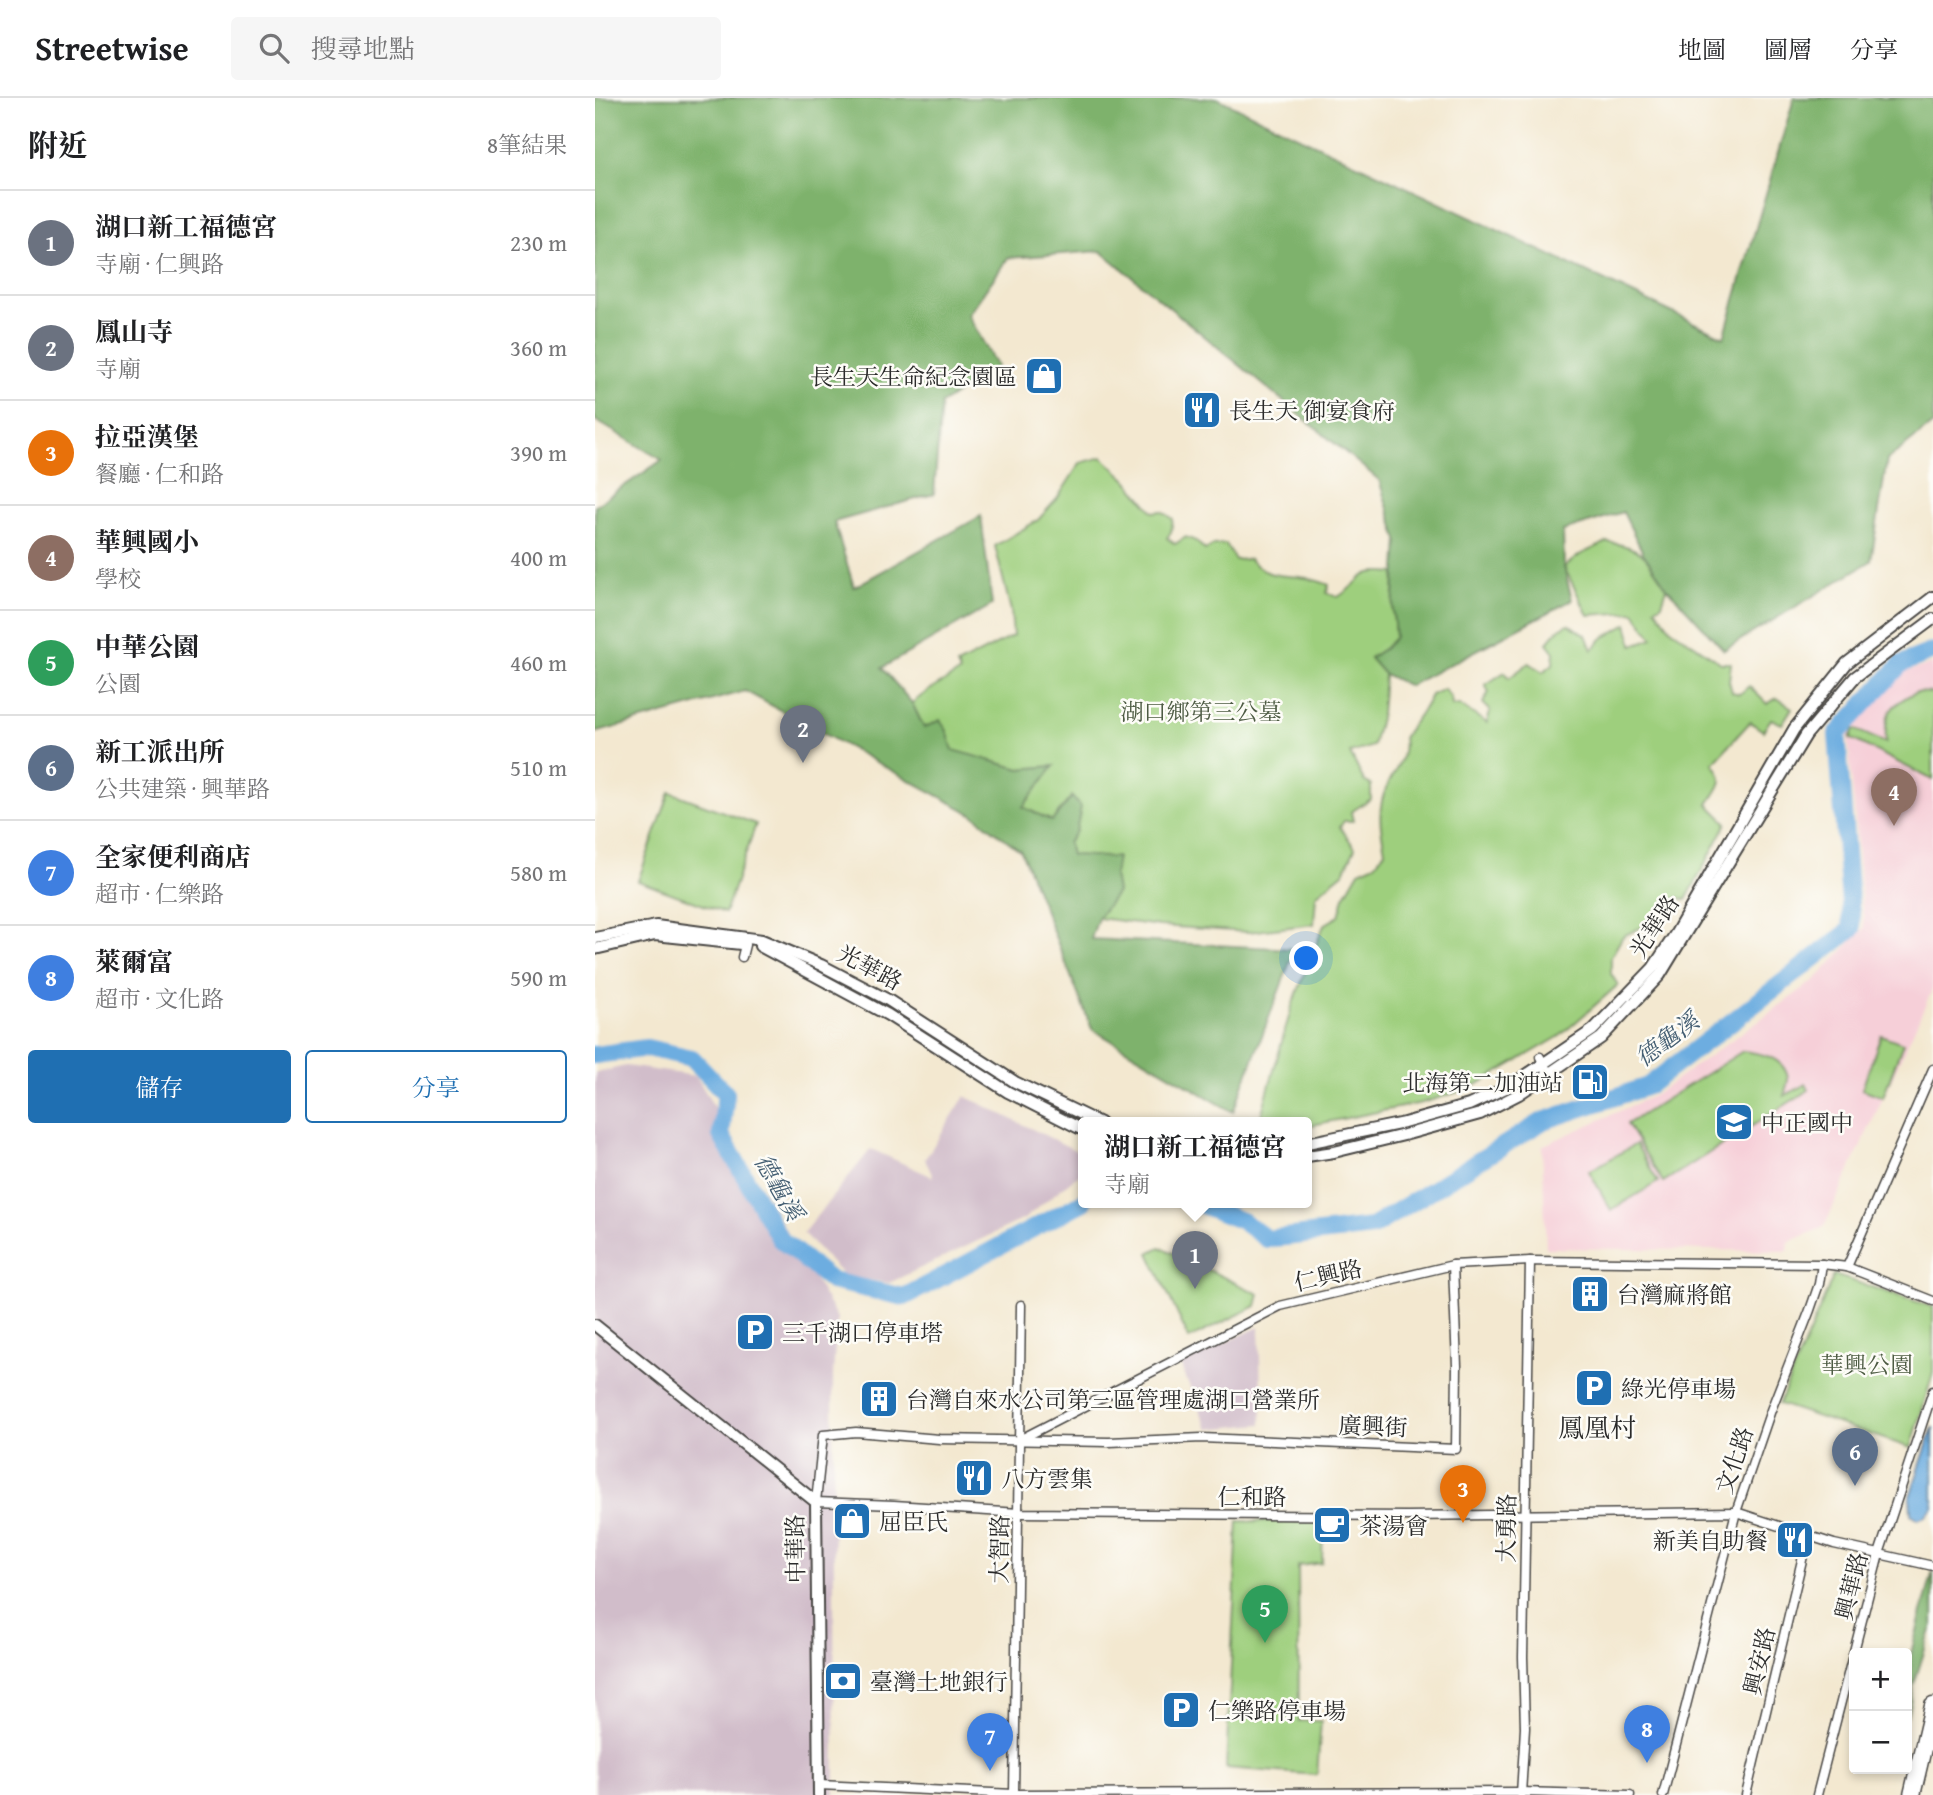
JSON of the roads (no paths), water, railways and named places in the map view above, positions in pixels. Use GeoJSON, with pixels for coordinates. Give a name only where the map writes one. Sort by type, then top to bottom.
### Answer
{"type":"FeatureCollection","features":[{"type":"Feature","properties":{"kind":"highway"},"geometry":{"type":"LineString","coordinates":[[1912,1795],[1933,1706]]}},
{"type":"Feature","properties":{"kind":"street","name":"光華路"},"geometry":{"type":"LineString","coordinates":[[1657,972],[1676,933],[1794,729],[1847,663],[1933,597]]}},
{"type":"Feature","properties":{"kind":"street","name":"光華路"},"geometry":{"type":"LineString","coordinates":[[1312,1155],[1404,1135],[1480,1114],[1546,1070],[1601,1038],[1657,972],[1806,735],[1855,677],[1933,619]]}},
{"type":"Feature","properties":{"kind":"street","name":"光華路"},"geometry":{"type":"LineString","coordinates":[[595,938],[656,926],[762,940],[821,965],[888,1000],[1015,1082],[1073,1106],[1090,1117]]}},
{"type":"Feature","properties":{"kind":"street","name":"光華路"},"geometry":{"type":"LineString","coordinates":[[595,949],[655,935],[760,946],[788,960],[1008,1092],[1078,1127]]}},
{"type":"Feature","properties":{"kind":"street"},"geometry":{"type":"LineString","coordinates":[[742,957],[745,945]]}},
{"type":"Feature","properties":{"kind":"street"},"geometry":{"type":"LineString","coordinates":[[1847,1267],[1933,1069]]}},
{"type":"Feature","properties":{"kind":"street","name":"光華路"},"geometry":{"type":"LineString","coordinates":[[1312,1142],[1404,1123],[1469,1105],[1546,1070]]}},
{"type":"Feature","properties":{"kind":"street","name":"仁興路"},"geometry":{"type":"LineString","coordinates":[[816,1502],[823,1435],[856,1432],[939,1439],[1020,1439],[1280,1306],[1453,1265],[1530,1261],[1822,1264],[1847,1267],[1933,1301]]}},
{"type":"Feature","properties":{"kind":"street","name":"大勇路"},"geometry":{"type":"LineString","coordinates":[[1521,1793],[1525,1728],[1523,1657],[1530,1261]]}},
{"type":"Feature","properties":{"kind":"street","name":"文化路"},"geometry":{"type":"LineString","coordinates":[[1663,1795],[1736,1512],[1771,1410],[1810,1310],[1819,1284],[1822,1264]]}},
{"type":"Feature","properties":{"kind":"street","name":"廣興街"},"geometry":{"type":"LineString","coordinates":[[1020,1439],[1109,1442],[1202,1438],[1456,1449],[1457,1366],[1453,1265]]}},
{"type":"Feature","properties":{"kind":"street","name":"大智路"},"geometry":{"type":"LineString","coordinates":[[1014,1794],[1021,1305]]}},
{"type":"Feature","properties":{"kind":"street","name":"中華路"},"geometry":{"type":"LineString","coordinates":[[595,1325],[816,1502],[819,1790]]}},
{"type":"Feature","properties":{"kind":"street","name":"興華路"},"geometry":{"type":"LineString","coordinates":[[1817,1795],[1878,1554],[1933,1391]]}},
{"type":"Feature","properties":{"kind":"street","name":"仁和路"},"geometry":{"type":"LineString","coordinates":[[816,1502],[1019,1513],[1381,1516],[1736,1512],[1848,1548],[1933,1566]]}},
{"type":"Feature","properties":{"kind":"street","name":"興安路"},"geometry":{"type":"LineString","coordinates":[[1746,1795],[1808,1535]]}},
{"type":"Feature","properties":{"kind":"street"},"geometry":{"type":"LineString","coordinates":[[819,1790],[1014,1794],[1630,1795]]}},
{"type":"Feature","properties":{"kind":"water"},"geometry":{"type":"Polygon","coordinates":[[[1933,1427],[1933,1507],[1926,1516],[1917,1519],[1911,1514],[1910,1496],[1933,1427]]]}},
{"type":"Feature","properties":{"kind":"waterway","name":"德龜溪"},"geometry":{"type":"LineString","coordinates":[[1210,1208],[1242,1221],[1267,1239],[1372,1227],[1543,1121],[1648,1086],[1852,929],[1837,734],[1901,664],[1933,651]]}},
{"type":"Feature","properties":{"kind":"waterway","name":"德龜溪"},"geometry":{"type":"LineString","coordinates":[[595,1055],[647,1048],[692,1058],[726,1094],[721,1135],[780,1239],[831,1281],[904,1297],[1078,1205]]}},
{"type":"Feature","properties":{"kind":"place","name":"長生天生命紀念園區"},"geometry":{"type":"Point","coordinates":[1044,376]}},
{"type":"Feature","properties":{"kind":"place","name":"長生天 御宴食府"},"geometry":{"type":"Point","coordinates":[1202,410]}},
{"type":"Feature","properties":{"kind":"place","name":"鳳山寺"},"geometry":{"type":"Point","coordinates":[803,763]}},
{"type":"Feature","properties":{"kind":"place","name":"華興國小"},"geometry":{"type":"Point","coordinates":[1894,826]}},
{"type":"Feature","properties":{"kind":"place","name":"北海第二加油站"},"geometry":{"type":"Point","coordinates":[1590,1082]}},
{"type":"Feature","properties":{"kind":"place","name":"中正國中"},"geometry":{"type":"Point","coordinates":[1734,1122]}},
{"type":"Feature","properties":{"kind":"place","name":"湖口新工福德宮"},"geometry":{"type":"Point","coordinates":[1195,1289]}},
{"type":"Feature","properties":{"kind":"place","name":"台灣麻將館"},"geometry":{"type":"Point","coordinates":[1590,1294]}},
{"type":"Feature","properties":{"kind":"place","name":"三千湖口停車塔"},"geometry":{"type":"Point","coordinates":[755,1332]}},
{"type":"Feature","properties":{"kind":"place","name":"綠光停車場"},"geometry":{"type":"Point","coordinates":[1594,1388]}},
{"type":"Feature","properties":{"kind":"place","name":"台灣自來水公司第三區管理處湖口營業所"},"geometry":{"type":"Point","coordinates":[879,1399]}},
{"type":"Feature","properties":{"kind":"place","name":"八方雲集"},"geometry":{"type":"Point","coordinates":[974,1478]}},
{"type":"Feature","properties":{"kind":"place","name":"新工派出所"},"geometry":{"type":"Point","coordinates":[1855,1486]}},
{"type":"Feature","properties":{"kind":"place","name":"屈臣氏"},"geometry":{"type":"Point","coordinates":[852,1521]}},
{"type":"Feature","properties":{"kind":"place","name":"拉亞漢堡"},"geometry":{"type":"Point","coordinates":[1463,1523]}},
{"type":"Feature","properties":{"kind":"place","name":"茶湯會"},"geometry":{"type":"Point","coordinates":[1332,1525]}},
{"type":"Feature","properties":{"kind":"place","name":"新美自助餐"},"geometry":{"type":"Point","coordinates":[1795,1540]}},
{"type":"Feature","properties":{"kind":"place","name":"中華公園"},"geometry":{"type":"Point","coordinates":[1265,1643]}},
{"type":"Feature","properties":{"kind":"place","name":"臺灣土地銀行"},"geometry":{"type":"Point","coordinates":[843,1681]}},
{"type":"Feature","properties":{"kind":"place","name":"仁樂路停車場"},"geometry":{"type":"Point","coordinates":[1181,1710]}},
{"type":"Feature","properties":{"kind":"place","name":"萊爾富"},"geometry":{"type":"Point","coordinates":[1647,1763]}},
{"type":"Feature","properties":{"kind":"place","name":"全家便利商店"},"geometry":{"type":"Point","coordinates":[990,1771]}},
{"type":"Feature","properties":{"kind":"district","name":"鳳凰村"},"geometry":{"type":"Point","coordinates":[1597,1427]}},
{"type":"Feature","properties":{"kind":"park label","name":"湖口鄉第三公墓"},"geometry":{"type":"Point","coordinates":[1201,711]}},
{"type":"Feature","properties":{"kind":"park label","name":"華興公園"},"geometry":{"type":"Point","coordinates":[1867,1364]}}]}
